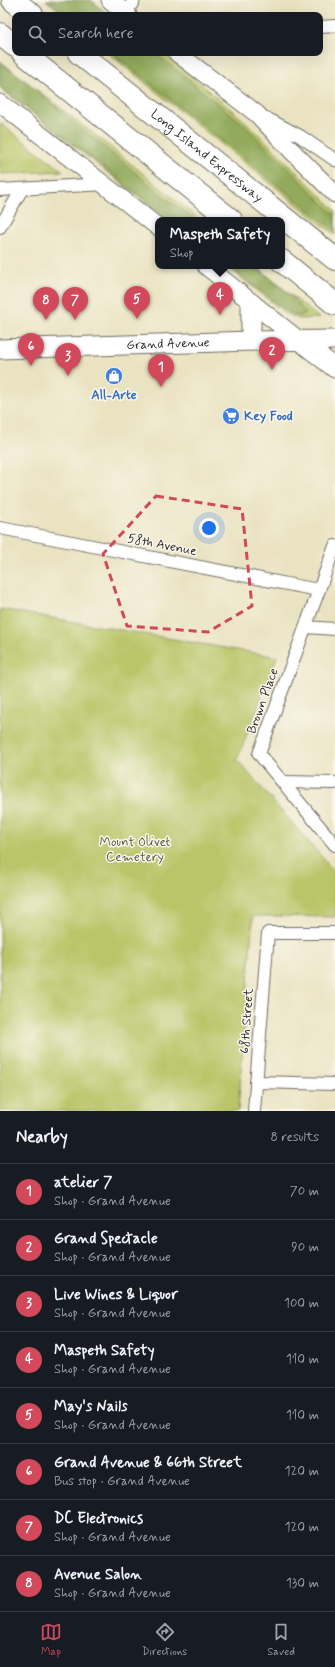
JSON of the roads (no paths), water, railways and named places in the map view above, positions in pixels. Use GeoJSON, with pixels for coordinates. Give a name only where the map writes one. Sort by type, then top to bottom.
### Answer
{"type":"FeatureCollection","features":[{"type":"Feature","properties":{"kind":"highway"},"geometry":{"type":"LineString","coordinates":[[13,0],[28,12]]}},
{"type":"Feature","properties":{"kind":"highway"},"geometry":{"type":"LineString","coordinates":[[0,34],[12,44]]}},
{"type":"Feature","properties":{"kind":"highway"},"geometry":{"type":"LineString","coordinates":[[27,56],[227,217]]}},
{"type":"Feature","properties":{"kind":"highway","name":"Long Island Expressway"},"geometry":{"type":"LineString","coordinates":[[83,56],[283,217]]}},
{"type":"Feature","properties":{"kind":"highway","name":"Long Island Expressway"},"geometry":{"type":"LineString","coordinates":[[285,219],[335,259]]}},
{"type":"Feature","properties":{"kind":"highway"},"geometry":{"type":"LineString","coordinates":[[285,263],[335,304]]}},
{"type":"Feature","properties":{"kind":"main road"},"geometry":{"type":"LineString","coordinates":[[110,0],[130,9]]}},
{"type":"Feature","properties":{"kind":"main road"},"geometry":{"type":"LineString","coordinates":[[181,56],[257,114],[335,194]]}},
{"type":"Feature","properties":{"kind":"main road"},"geometry":{"type":"LineString","coordinates":[[0,103],[105,184],[155,226]]}},
{"type":"Feature","properties":{"kind":"main road"},"geometry":{"type":"LineString","coordinates":[[210,269],[335,368]]}},
{"type":"Feature","properties":{"kind":"main road"},"geometry":{"type":"LineString","coordinates":[[251,303],[251,341]]}},
{"type":"Feature","properties":{"kind":"main road","name":"Grand Avenue"},"geometry":{"type":"LineString","coordinates":[[0,349],[251,341],[335,340]]}},
{"type":"Feature","properties":{"kind":"street"},"geometry":{"type":"LineString","coordinates":[[323,27],[335,26]]}},
{"type":"Feature","properties":{"kind":"street"},"geometry":{"type":"LineString","coordinates":[[257,114],[300,136],[335,160]]}},
{"type":"Feature","properties":{"kind":"street"},"geometry":{"type":"LineString","coordinates":[[0,190],[105,184]]}},
{"type":"Feature","properties":{"kind":"street"},"geometry":{"type":"LineString","coordinates":[[0,227],[22,189]]}},
{"type":"Feature","properties":{"kind":"street","name":"58th Avenue"},"geometry":{"type":"LineString","coordinates":[[0,528],[318,590]]}},
{"type":"Feature","properties":{"kind":"street","name":"Brown Place"},"geometry":{"type":"LineString","coordinates":[[335,546],[258,754],[335,845]]}},
{"type":"Feature","properties":{"kind":"street"},"geometry":{"type":"LineString","coordinates":[[305,627],[335,629]]}},
{"type":"Feature","properties":{"kind":"street"},"geometry":{"type":"LineString","coordinates":[[283,782],[335,783]]}},
{"type":"Feature","properties":{"kind":"street","name":"68th Street"},"geometry":{"type":"LineString","coordinates":[[254,1111],[268,933],[335,933]]}},
{"type":"Feature","properties":{"kind":"street"},"geometry":{"type":"LineString","coordinates":[[256,1082],[335,1084]]}},
{"type":"Feature","properties":{"kind":"place","name":"Maspeth Safety"},"geometry":{"type":"Point","coordinates":[220,315]}},
{"type":"Feature","properties":{"kind":"place","name":"May's Nails"},"geometry":{"type":"Point","coordinates":[137,319]}},
{"type":"Feature","properties":{"kind":"place","name":"Avenue Salon"},"geometry":{"type":"Point","coordinates":[46,320]}},
{"type":"Feature","properties":{"kind":"place","name":"DC Electronics"},"geometry":{"type":"Point","coordinates":[75,320]}},
{"type":"Feature","properties":{"kind":"place","name":"Grand Avenue & 66th Street"},"geometry":{"type":"Point","coordinates":[31,366]}},
{"type":"Feature","properties":{"kind":"place","name":"Grand Spectacle"},"geometry":{"type":"Point","coordinates":[272,370]}},
{"type":"Feature","properties":{"kind":"place","name":"Live Wines & Liquor"},"geometry":{"type":"Point","coordinates":[68,376]}},
{"type":"Feature","properties":{"kind":"place","name":"All-Arte"},"geometry":{"type":"Point","coordinates":[114,376]}},
{"type":"Feature","properties":{"kind":"place","name":"atelier 7"},"geometry":{"type":"Point","coordinates":[161,387]}},
{"type":"Feature","properties":{"kind":"place","name":"Key Food"},"geometry":{"type":"Point","coordinates":[231,416]}},
{"type":"Feature","properties":{"kind":"park label","name":"Mount Olivet Cemetery"},"geometry":{"type":"Point","coordinates":[135,850]}}]}
